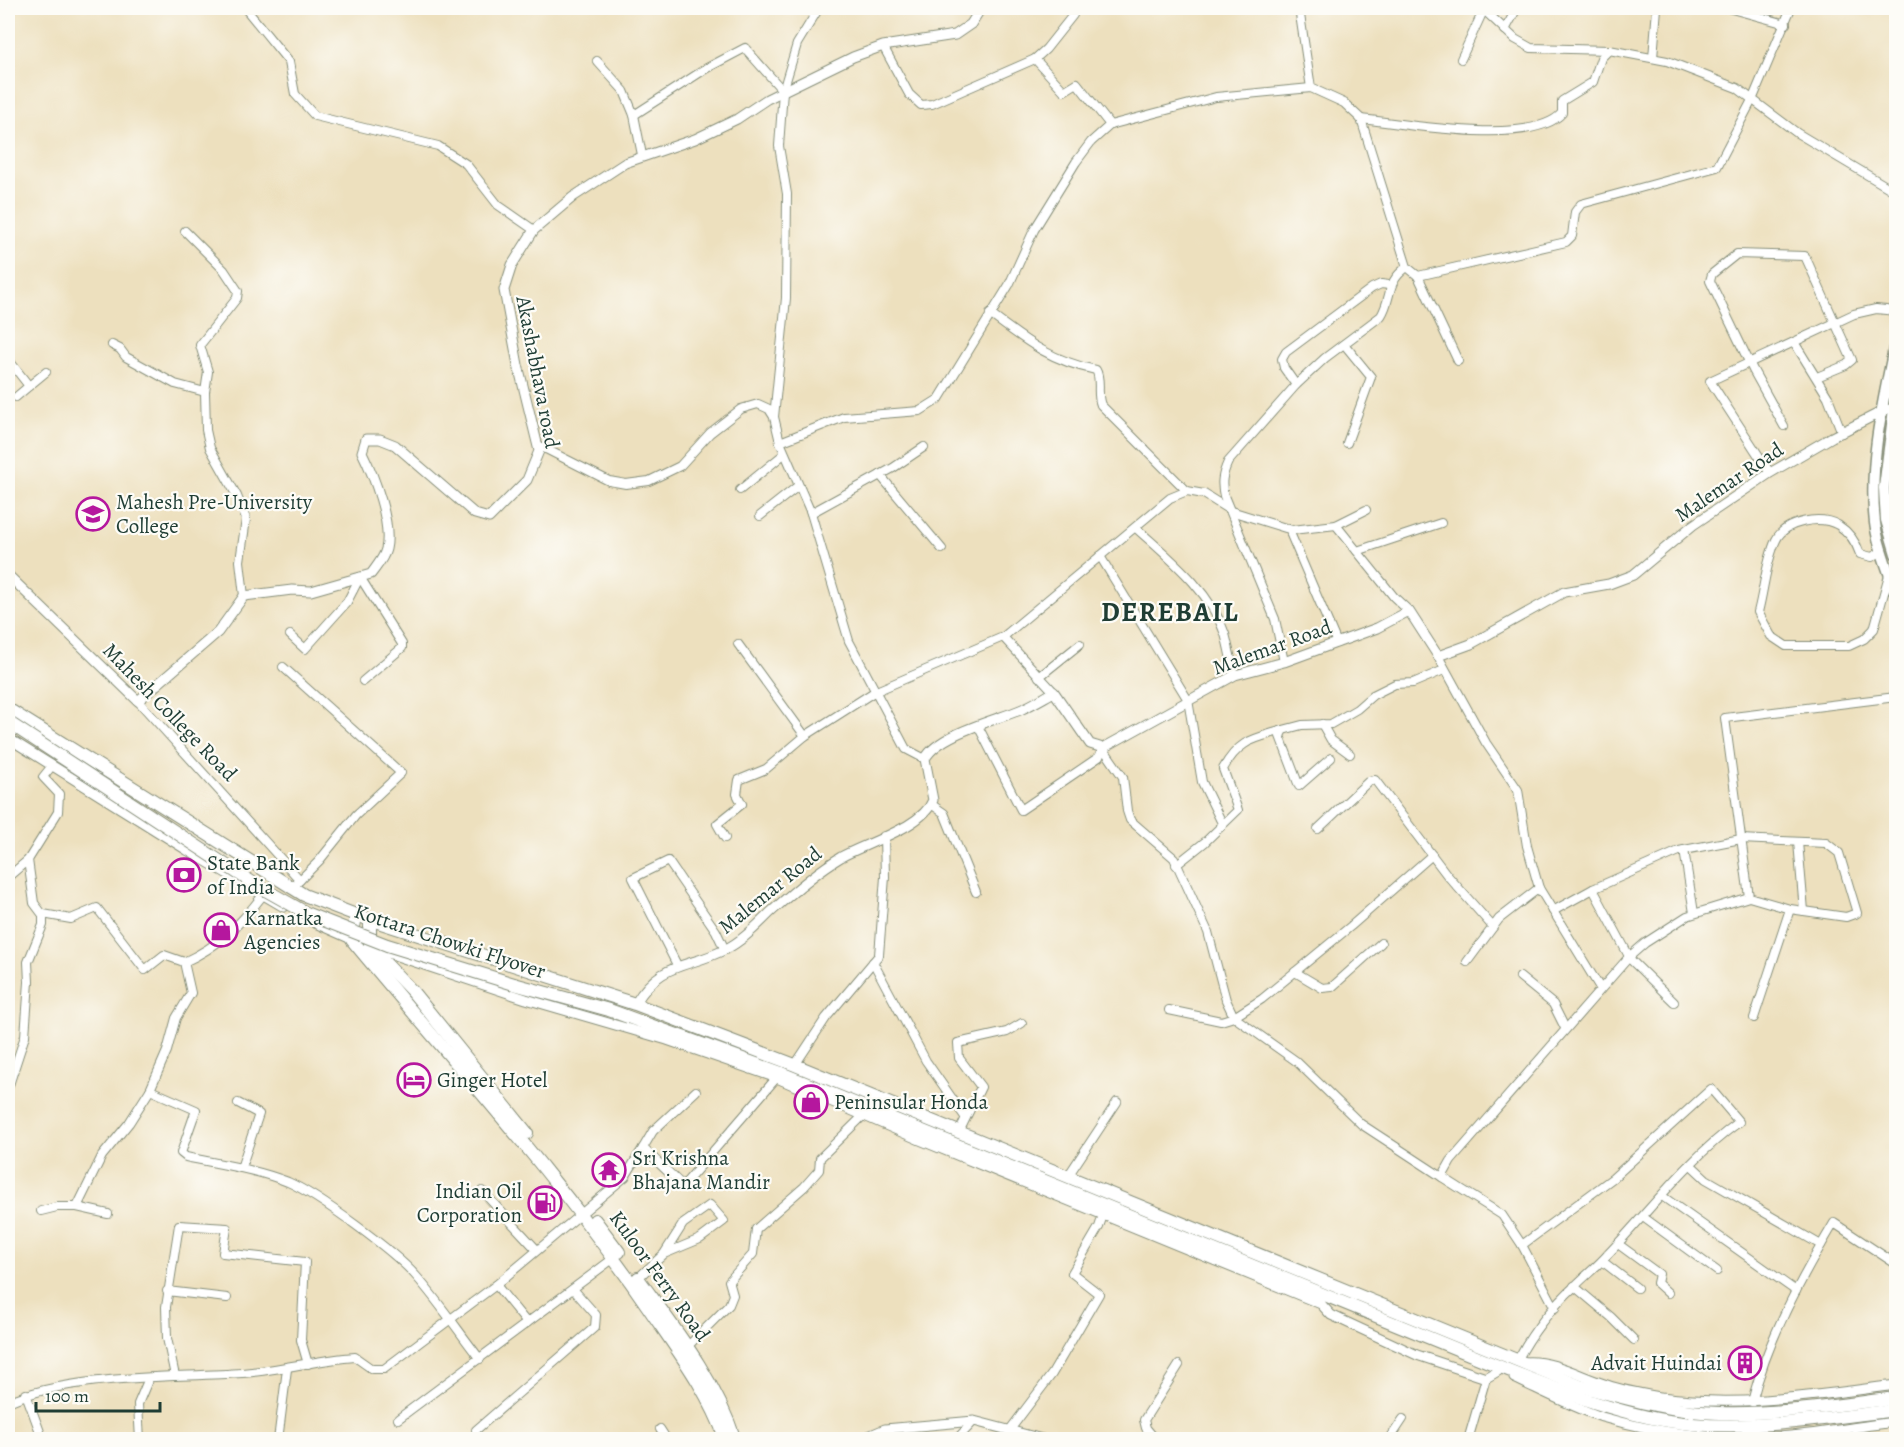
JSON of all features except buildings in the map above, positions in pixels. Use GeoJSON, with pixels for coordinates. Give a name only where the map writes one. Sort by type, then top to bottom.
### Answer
{"type":"FeatureCollection","features":[{"type":"Feature","properties":{"kind":"main road"},"geometry":{"type":"LineString","coordinates":[[1896,339],[1882,410],[1874,491],[1875,524],[1881,552],[1896,594]]}},
{"type":"Feature","properties":{"kind":"main road"},"geometry":{"type":"LineString","coordinates":[[1896,393],[1896,407],[1885,469],[1884,496],[1886,520],[1896,554]]}},
{"type":"Feature","properties":{"kind":"main road"},"geometry":{"type":"LineString","coordinates":[[8,709],[295,885],[356,915],[635,1004],[795,1065],[1580,1386],[1717,1413],[1767,1412],[1896,1398]]}},
{"type":"Feature","properties":{"kind":"main road","name":"Kottara Chowki Flyover"},"geometry":{"type":"LineString","coordinates":[[8,722],[254,883],[308,914],[387,945],[609,1010],[779,1076],[1500,1368],[1612,1407],[1690,1424],[1782,1424],[1896,1410]]}},
{"type":"Feature","properties":{"kind":"main road"},"geometry":{"type":"LineString","coordinates":[[352,940],[356,915]]}},
{"type":"Feature","properties":{"kind":"main road"},"geometry":{"type":"LineString","coordinates":[[370,919],[370,947]]}},
{"type":"Feature","properties":{"kind":"main road","name":"Kuloor Ferry Road"},"geometry":{"type":"LineString","coordinates":[[352,940],[638,1278],[687,1347],[727,1415],[735,1440]]}},
{"type":"Feature","properties":{"kind":"main road","name":"Kuloor Ferry Road"},"geometry":{"type":"LineString","coordinates":[[370,947],[412,991],[583,1211],[700,1383],[726,1440]]}},
{"type":"Feature","properties":{"kind":"street"},"geometry":{"type":"LineString","coordinates":[[245,8],[289,62],[295,94],[315,116],[438,146],[466,164],[498,205],[534,230]]}},
{"type":"Feature","properties":{"kind":"street"},"geometry":{"type":"LineString","coordinates":[[822,8],[797,44],[783,91],[779,146],[787,194],[786,298],[774,417],[784,454],[811,513],[849,641],[874,693],[906,749],[925,759]]}},
{"type":"Feature","properties":{"kind":"street","name":"Akashabhava road"},"geometry":{"type":"LineString","coordinates":[[244,596],[292,590],[311,591],[371,574],[386,550],[386,531],[375,480],[363,452],[366,439],[380,439],[395,445],[475,514],[489,518],[527,480],[536,465],[539,451],[518,365],[504,290],[512,265],[534,230],[573,197],[624,163],[642,155],[695,139],[737,119],[783,91],[853,57],[883,46],[955,35],[971,24],[981,8]]}},
{"type":"Feature","properties":{"kind":"street"},"geometry":{"type":"LineString","coordinates":[[1299,8],[1311,88]]}},
{"type":"Feature","properties":{"kind":"street"},"geometry":{"type":"LineString","coordinates":[[1461,59],[1483,8],[1505,30],[1531,48],[1608,50],[1653,58],[1710,76],[1753,99],[1797,134],[1896,192]]}},
{"type":"Feature","properties":{"kind":"street"},"geometry":{"type":"LineString","coordinates":[[1505,30],[1517,8]]}},
{"type":"Feature","properties":{"kind":"street"},"geometry":{"type":"LineString","coordinates":[[1653,58],[1657,8]]}},
{"type":"Feature","properties":{"kind":"street"},"geometry":{"type":"LineString","coordinates":[[1728,8],[1786,24]]}},
{"type":"Feature","properties":{"kind":"street"},"geometry":{"type":"LineString","coordinates":[[1418,276],[1566,242],[1572,236],[1575,212],[1581,204],[1717,167],[1753,99],[1791,8]]}},
{"type":"Feature","properties":{"kind":"street"},"geometry":{"type":"LineString","coordinates":[[883,46],[909,94],[921,105],[932,104],[964,92],[1035,59],[1046,50],[1073,15]]}},
{"type":"Feature","properties":{"kind":"street"},"geometry":{"type":"LineString","coordinates":[[633,115],[706,68],[745,48],[783,91]]}},
{"type":"Feature","properties":{"kind":"street"},"geometry":{"type":"LineString","coordinates":[[1361,119],[1489,131],[1532,130],[1555,121],[1562,113],[1562,101],[1593,82],[1601,58],[1608,50]]}},
{"type":"Feature","properties":{"kind":"street"},"geometry":{"type":"LineString","coordinates":[[1035,59],[1064,91],[1077,82],[1110,125]]}},
{"type":"Feature","properties":{"kind":"street"},"geometry":{"type":"LineString","coordinates":[[597,61],[624,91],[633,115],[642,155]]}},
{"type":"Feature","properties":{"kind":"street"},"geometry":{"type":"LineString","coordinates":[[780,442],[844,417],[889,415],[920,411],[931,406],[946,389],[1009,285],[1034,230],[1076,162],[1100,132],[1110,125],[1216,97],[1311,88],[1344,103],[1361,119],[1407,267],[1418,276],[1458,361]]}},
{"type":"Feature","properties":{"kind":"street"},"geometry":{"type":"LineString","coordinates":[[138,701],[218,632],[244,596],[240,561],[246,519],[237,496],[210,448],[205,392],[208,372],[200,345],[237,298],[238,291],[224,270],[185,231]]}},
{"type":"Feature","properties":{"kind":"street"},"geometry":{"type":"LineString","coordinates":[[1784,426],[1710,281],[1712,274],[1737,254],[1805,256],[1852,360],[1846,365],[1817,377]]}},
{"type":"Feature","properties":{"kind":"street"},"geometry":{"type":"LineString","coordinates":[[1284,662],[1275,619],[1221,483],[1228,462],[1296,385],[1381,316],[1386,307],[1389,285],[1397,274],[1407,267]]}},
{"type":"Feature","properties":{"kind":"street"},"geometry":{"type":"LineString","coordinates":[[1296,385],[1284,368],[1282,359],[1286,352],[1372,288],[1382,284],[1389,285]]}},
{"type":"Feature","properties":{"kind":"street"},"geometry":{"type":"LineString","coordinates":[[1770,473],[1710,381],[1854,314],[1876,309],[1896,311]]}},
{"type":"Feature","properties":{"kind":"street"},"geometry":{"type":"LineString","coordinates":[[990,314],[1045,354],[1061,362],[1096,370],[1098,399],[1101,405],[1187,491]]}},
{"type":"Feature","properties":{"kind":"street"},"geometry":{"type":"LineString","coordinates":[[8,329],[8,335]]}},
{"type":"Feature","properties":{"kind":"street"},"geometry":{"type":"LineString","coordinates":[[1794,342],[1817,377],[1842,433]]}},
{"type":"Feature","properties":{"kind":"street"},"geometry":{"type":"LineString","coordinates":[[1344,344],[1371,377],[1347,443]]}},
{"type":"Feature","properties":{"kind":"street"},"geometry":{"type":"LineString","coordinates":[[112,345],[120,349],[126,357],[175,384],[205,392]]}},
{"type":"Feature","properties":{"kind":"street"},"geometry":{"type":"LineString","coordinates":[[8,359],[29,386]]}},
{"type":"Feature","properties":{"kind":"street"},"geometry":{"type":"LineString","coordinates":[[16,397],[46,372]]}},
{"type":"Feature","properties":{"kind":"street"},"geometry":{"type":"LineString","coordinates":[[538,445],[609,481],[626,484],[649,482],[680,466],[710,433],[741,409],[758,404],[765,406],[774,417]]}},
{"type":"Feature","properties":{"kind":"street","name":"Malemar Road"},"geometry":{"type":"LineString","coordinates":[[1438,656],[1471,644],[1564,592],[1609,584],[1633,575],[1693,525],[1770,473],[1882,410],[1896,407]]}},
{"type":"Feature","properties":{"kind":"street"},"geometry":{"type":"LineString","coordinates":[[811,513],[880,476],[924,447]]}},
{"type":"Feature","properties":{"kind":"street"},"geometry":{"type":"LineString","coordinates":[[740,490],[784,454]]}},
{"type":"Feature","properties":{"kind":"street"},"geometry":{"type":"LineString","coordinates":[[880,476],[942,549]]}},
{"type":"Feature","properties":{"kind":"street"},"geometry":{"type":"LineString","coordinates":[[760,516],[798,486]]}},
{"type":"Feature","properties":{"kind":"street"},"geometry":{"type":"LineString","coordinates":[[725,838],[717,824],[742,804],[737,794],[739,780],[766,769],[805,736],[874,693],[1003,637],[1170,498],[1187,491],[1204,494],[1231,512],[1292,530],[1336,525],[1366,510]]}},
{"type":"Feature","properties":{"kind":"street"},"geometry":{"type":"LineString","coordinates":[[1884,496],[1890,502],[1896,503]]}},
{"type":"Feature","properties":{"kind":"street"},"geometry":{"type":"LineString","coordinates":[[1881,552],[1872,557],[1865,556],[1848,534],[1836,524],[1801,522],[1787,528],[1776,539],[1758,612],[1777,642],[1786,646],[1849,646],[1864,639],[1874,629],[1889,573]]}},
{"type":"Feature","properties":{"kind":"street"},"geometry":{"type":"LineString","coordinates":[[1357,551],[1441,523]]}},
{"type":"Feature","properties":{"kind":"street"},"geometry":{"type":"LineString","coordinates":[[1336,525],[1409,611],[1438,656],[1486,743],[1521,795],[1527,846],[1539,888],[1600,988]]}},
{"type":"Feature","properties":{"kind":"street"},"geometry":{"type":"LineString","coordinates":[[1136,528],[1192,581],[1217,617],[1224,633],[1235,675]]}},
{"type":"Feature","properties":{"kind":"street"},"geometry":{"type":"LineString","coordinates":[[1291,535],[1337,643]]}},
{"type":"Feature","properties":{"kind":"street"},"geometry":{"type":"LineString","coordinates":[[1100,556],[1188,700],[1202,782],[1221,821]]}},
{"type":"Feature","properties":{"kind":"street","name":"Mahesh College Road"},"geometry":{"type":"LineString","coordinates":[[8,575],[138,701],[295,885]]}},
{"type":"Feature","properties":{"kind":"street"},"geometry":{"type":"LineString","coordinates":[[290,635],[305,649],[347,603],[360,577]]}},
{"type":"Feature","properties":{"kind":"street"},"geometry":{"type":"LineString","coordinates":[[360,577],[402,644],[402,648],[363,681]]}},
{"type":"Feature","properties":{"kind":"street","name":"Malemar Road"},"geometry":{"type":"LineString","coordinates":[[1102,748],[1235,675],[1284,662],[1337,643],[1377,628],[1409,611]]}},
{"type":"Feature","properties":{"kind":"street"},"geometry":{"type":"LineString","coordinates":[[1003,637],[1054,692],[1090,744],[1102,748],[1123,777],[1126,811],[1130,819],[1168,852],[1208,932],[1226,1000],[1234,1017],[1296,1061],[1361,1124],[1502,1215],[1522,1245],[1555,1308]]}},
{"type":"Feature","properties":{"kind":"street"},"geometry":{"type":"LineString","coordinates":[[738,644],[805,736]]}},
{"type":"Feature","properties":{"kind":"street"},"geometry":{"type":"LineString","coordinates":[[1039,677],[1080,644]]}},
{"type":"Feature","properties":{"kind":"street"},"geometry":{"type":"LineString","coordinates":[[284,667],[401,773],[356,815],[295,885]]}},
{"type":"Feature","properties":{"kind":"street"},"geometry":{"type":"LineString","coordinates":[[1176,865],[1205,842],[1238,810],[1223,769],[1230,756],[1243,742],[1283,730],[1331,724],[1357,709],[1373,694],[1395,684],[1413,683],[1444,670]]}},
{"type":"Feature","properties":{"kind":"street"},"geometry":{"type":"LineString","coordinates":[[976,892],[944,813],[932,804],[925,759],[931,751],[946,741],[1022,709],[1054,692]]}},
{"type":"Feature","properties":{"kind":"street"},"geometry":{"type":"LineString","coordinates":[[1749,897],[1725,718],[1896,697]]}},
{"type":"Feature","properties":{"kind":"street"},"geometry":{"type":"LineString","coordinates":[[1322,724],[1331,740],[1350,754]]}},
{"type":"Feature","properties":{"kind":"street"},"geometry":{"type":"LineString","coordinates":[[978,726],[1022,810],[1099,757],[1102,748]]}},
{"type":"Feature","properties":{"kind":"street"},"geometry":{"type":"LineString","coordinates":[[1283,730],[1280,736],[1282,744],[1299,786],[1331,758]]}},
{"type":"Feature","properties":{"kind":"street"},"geometry":{"type":"LineString","coordinates":[[8,738],[51,767],[91,788],[262,896],[317,925],[370,947],[526,999],[667,1040],[779,1076],[683,1186],[643,1148]]}},
{"type":"Feature","properties":{"kind":"street"},"geometry":{"type":"LineString","coordinates":[[8,877],[28,860],[58,812],[59,794],[43,777],[51,767]]}},
{"type":"Feature","properties":{"kind":"street"},"geometry":{"type":"LineString","coordinates":[[1318,828],[1368,782],[1375,780],[1432,855],[1493,927]]}},
{"type":"Feature","properties":{"kind":"street","name":"Malemar Road"},"geometry":{"type":"LineString","coordinates":[[635,1004],[644,989],[677,965],[725,950],[749,932],[802,884],[840,857],[910,824],[932,804]]}},
{"type":"Feature","properties":{"kind":"street"},"geometry":{"type":"LineString","coordinates":[[795,1065],[826,1018],[879,955],[885,877],[884,836]]}},
{"type":"Feature","properties":{"kind":"street"},"geometry":{"type":"LineString","coordinates":[[1442,1177],[1451,1161],[1565,1028],[1629,957],[1645,943],[1694,914],[1749,897],[1790,909],[1846,917],[1857,913],[1839,853],[1826,843],[1741,839],[1684,850],[1593,889],[1553,911]]}},
{"type":"Feature","properties":{"kind":"street"},"geometry":{"type":"LineString","coordinates":[[1798,842],[1804,911]]}},
{"type":"Feature","properties":{"kind":"street"},"geometry":{"type":"LineString","coordinates":[[1684,850],[1694,914]]}},
{"type":"Feature","properties":{"kind":"street"},"geometry":{"type":"LineString","coordinates":[[1169,1010],[1221,1021],[1234,1017],[1295,972],[1432,855]]}},
{"type":"Feature","properties":{"kind":"street"},"geometry":{"type":"LineString","coordinates":[[8,1088],[25,1036],[29,982],[28,962],[43,925],[43,914],[34,903],[28,860]]}},
{"type":"Feature","properties":{"kind":"street"},"geometry":{"type":"LineString","coordinates":[[677,965],[633,878],[668,861],[716,931],[725,950]]}},
{"type":"Feature","properties":{"kind":"street"},"geometry":{"type":"LineString","coordinates":[[1467,962],[1469,956],[1499,919],[1539,888]]}},
{"type":"Feature","properties":{"kind":"street"},"geometry":{"type":"LineString","coordinates":[[1593,889],[1629,957],[1674,1002]]}},
{"type":"Feature","properties":{"kind":"street"},"geometry":{"type":"LineString","coordinates":[[43,914],[71,919],[97,908],[145,970],[164,955],[184,962],[211,949],[248,914],[262,896]]}},
{"type":"Feature","properties":{"kind":"street"},"geometry":{"type":"LineString","coordinates":[[1754,1018],[1790,909]]}},
{"type":"Feature","properties":{"kind":"street"},"geometry":{"type":"LineString","coordinates":[[1295,972],[1322,988],[1332,987],[1381,943]]}},
{"type":"Feature","properties":{"kind":"street"},"geometry":{"type":"LineString","coordinates":[[77,1207],[102,1156],[129,1124],[150,1090],[167,1051],[176,1018],[190,993],[184,962]]}},
{"type":"Feature","properties":{"kind":"street"},"geometry":{"type":"LineString","coordinates":[[873,962],[926,1061],[965,1117]]}},
{"type":"Feature","properties":{"kind":"street"},"geometry":{"type":"LineString","coordinates":[[1520,977],[1552,1004],[1565,1028]]}},
{"type":"Feature","properties":{"kind":"street"},"geometry":{"type":"LineString","coordinates":[[959,1132],[981,1087],[959,1058],[958,1043],[1007,1032],[1022,1023]]}},
{"type":"Feature","properties":{"kind":"street"},"geometry":{"type":"LineString","coordinates":[[1519,1362],[1530,1336],[1574,1286],[1602,1261],[1714,1140],[1738,1122],[1711,1089],[1613,1178],[1522,1245]]}},
{"type":"Feature","properties":{"kind":"street"},"geometry":{"type":"LineString","coordinates":[[150,1090],[196,1110],[181,1153],[186,1157],[241,1168],[288,1182],[368,1235],[415,1275],[480,1359]]}},
{"type":"Feature","properties":{"kind":"street"},"geometry":{"type":"LineString","coordinates":[[8,1402],[49,1388],[149,1378],[287,1369],[355,1357],[372,1369],[384,1369],[496,1286],[625,1176],[653,1131],[696,1091]]}},
{"type":"Feature","properties":{"kind":"street"},"geometry":{"type":"LineString","coordinates":[[1068,1176],[1117,1102]]}},
{"type":"Feature","properties":{"kind":"street"},"geometry":{"type":"LineString","coordinates":[[238,1103],[259,1114],[241,1168]]}},
{"type":"Feature","properties":{"kind":"street"},"geometry":{"type":"LineString","coordinates":[[687,1347],[729,1305],[733,1295],[729,1281],[753,1254],[756,1229],[804,1187],[819,1170],[820,1158],[866,1112],[1103,1215],[1322,1304],[1331,1315],[1417,1354],[1486,1378]]}},
{"type":"Feature","properties":{"kind":"street"},"geometry":{"type":"LineString","coordinates":[[1691,1165],[1706,1179],[1821,1245]]}},
{"type":"Feature","properties":{"kind":"street"},"geometry":{"type":"LineString","coordinates":[[482,1191],[537,1250]]}},
{"type":"Feature","properties":{"kind":"street"},"geometry":{"type":"LineString","coordinates":[[1662,1196],[1796,1291]]}},
{"type":"Feature","properties":{"kind":"street"},"geometry":{"type":"LineString","coordinates":[[638,1278],[664,1254],[683,1224],[710,1205],[724,1221],[700,1239],[664,1254]]}},
{"type":"Feature","properties":{"kind":"street"},"geometry":{"type":"LineString","coordinates":[[41,1212],[57,1207],[77,1207],[108,1214]]}},
{"type":"Feature","properties":{"kind":"street"},"geometry":{"type":"LineString","coordinates":[[1009,1431],[1052,1374],[1099,1294],[1072,1273],[1099,1227],[1103,1215]]}},
{"type":"Feature","properties":{"kind":"street"},"geometry":{"type":"LineString","coordinates":[[1643,1217],[1717,1271]]}},
{"type":"Feature","properties":{"kind":"street"},"geometry":{"type":"LineString","coordinates":[[1752,1402],[1772,1341],[1796,1291],[1834,1223],[1896,1264]]}},
{"type":"Feature","properties":{"kind":"street"},"geometry":{"type":"LineString","coordinates":[[175,1376],[167,1338],[167,1291],[180,1225],[227,1228],[223,1253],[305,1262],[302,1340],[308,1364]]}},
{"type":"Feature","properties":{"kind":"street"},"geometry":{"type":"LineString","coordinates":[[1618,1244],[1659,1274],[1657,1284],[1668,1293]]}},
{"type":"Feature","properties":{"kind":"street"},"geometry":{"type":"LineString","coordinates":[[398,1419],[614,1258]]}},
{"type":"Feature","properties":{"kind":"street"},"geometry":{"type":"LineString","coordinates":[[1602,1261],[1637,1288]]}},
{"type":"Feature","properties":{"kind":"street"},"geometry":{"type":"LineString","coordinates":[[496,1286],[527,1323]]}},
{"type":"Feature","properties":{"kind":"street"},"geometry":{"type":"LineString","coordinates":[[1574,1286],[1634,1340]]}},
{"type":"Feature","properties":{"kind":"street"},"geometry":{"type":"LineString","coordinates":[[476,1430],[595,1327],[596,1315],[573,1289]]}},
{"type":"Feature","properties":{"kind":"street"},"geometry":{"type":"LineString","coordinates":[[167,1291],[227,1298]]}},
{"type":"Feature","properties":{"kind":"street"},"geometry":{"type":"LineString","coordinates":[[1156,1440],[1146,1428],[1144,1420],[1179,1365]]}},
{"type":"Feature","properties":{"kind":"street"},"geometry":{"type":"LineString","coordinates":[[1468,1440],[1486,1378],[1500,1368],[1601,1416],[1642,1426],[1737,1438],[1824,1440]]}},
{"type":"Feature","properties":{"kind":"street"},"geometry":{"type":"LineString","coordinates":[[278,1440],[287,1369]]}},
{"type":"Feature","properties":{"kind":"street"},"geometry":{"type":"LineString","coordinates":[[140,1440],[138,1404],[149,1378]]}},
{"type":"Feature","properties":{"kind":"street"},"geometry":{"type":"LineString","coordinates":[[1670,1404],[1752,1402],[1896,1385]]}},
{"type":"Feature","properties":{"kind":"street"},"geometry":{"type":"LineString","coordinates":[[26,1394],[43,1440]]}},
{"type":"Feature","properties":{"kind":"street"},"geometry":{"type":"LineString","coordinates":[[1389,1440],[1403,1419]]}},
{"type":"Feature","properties":{"kind":"street"},"geometry":{"type":"LineString","coordinates":[[956,1440],[974,1421]]}},
{"type":"Feature","properties":{"kind":"street"},"geometry":{"type":"LineString","coordinates":[[859,1440],[885,1429],[974,1421],[1046,1440]]}},
{"type":"Feature","properties":{"kind":"street"},"geometry":{"type":"LineString","coordinates":[[1795,1438],[1896,1422]]}},
{"type":"Feature","properties":{"kind":"street"},"geometry":{"type":"LineString","coordinates":[[660,1429],[667,1440]]}},
{"type":"Feature","properties":{"kind":"place","name":"Mahesh Pre-University College"},"geometry":{"type":"Point","coordinates":[93,514]}},
{"type":"Feature","properties":{"kind":"place","name":"State Bank of India"},"geometry":{"type":"Point","coordinates":[184,875]}},
{"type":"Feature","properties":{"kind":"place","name":"Karnatka Agencies"},"geometry":{"type":"Point","coordinates":[221,930]}},
{"type":"Feature","properties":{"kind":"place","name":"Ginger Hotel"},"geometry":{"type":"Point","coordinates":[414,1080]}},
{"type":"Feature","properties":{"kind":"place","name":"Peninsular Honda"},"geometry":{"type":"Point","coordinates":[811,1102]}},
{"type":"Feature","properties":{"kind":"place","name":"Sri Krishna Bhajana Mandir"},"geometry":{"type":"Point","coordinates":[609,1170]}},
{"type":"Feature","properties":{"kind":"place","name":"Indian Oil Corporation"},"geometry":{"type":"Point","coordinates":[545,1203]}},
{"type":"Feature","properties":{"kind":"place","name":"Advait Huindai"},"geometry":{"type":"Point","coordinates":[1745,1363]}},
{"type":"Feature","properties":{"kind":"district","name":"DEREBAIL"},"geometry":{"type":"Point","coordinates":[1170,612]}}]}
